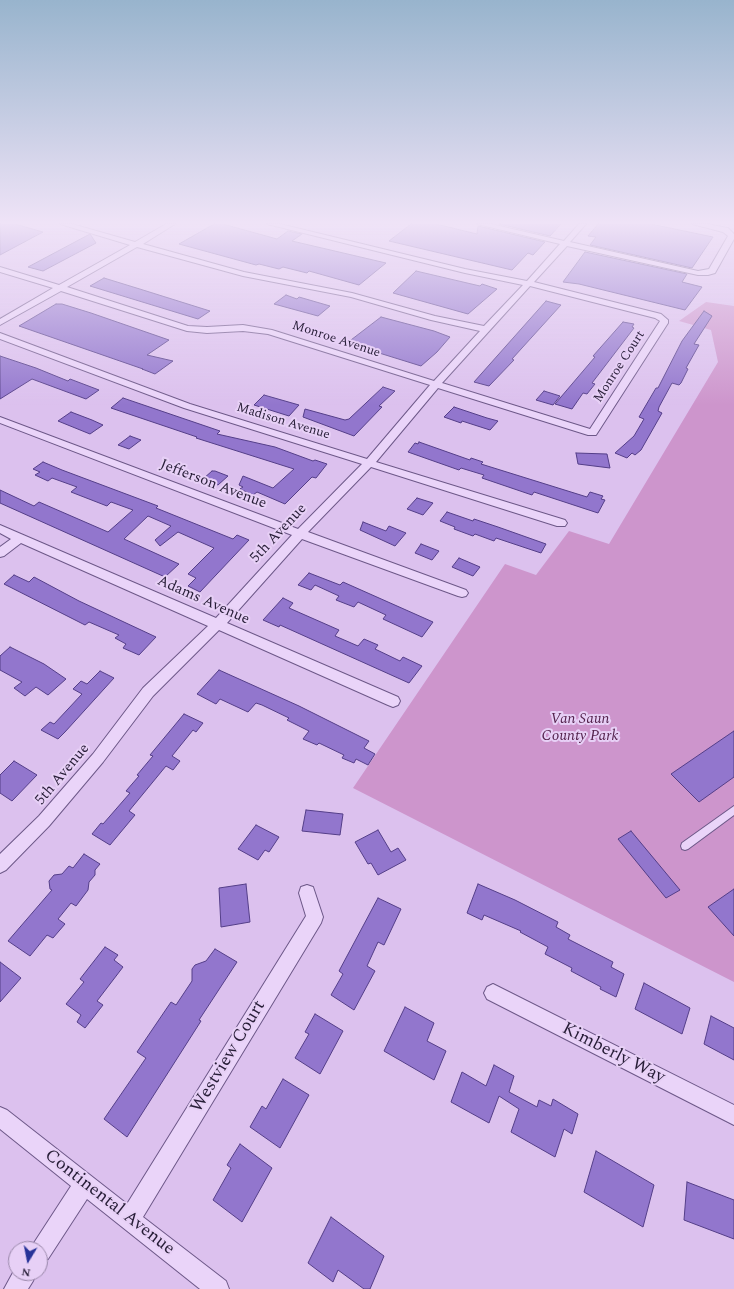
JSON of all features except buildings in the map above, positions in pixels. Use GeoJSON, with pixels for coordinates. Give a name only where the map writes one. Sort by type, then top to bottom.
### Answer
{"type":"FeatureCollection","features":[{"type":"Feature","properties":{"kind":"street","name":"Monroe Avenue"},"geometry":{"type":"LineString","coordinates":[[45,284],[187,328],[207,330],[243,328],[269,332],[592,433]]}},
{"type":"Feature","properties":{"kind":"street"},"geometry":{"type":"LineString","coordinates":[[0,322],[68,284]]}},
{"type":"Feature","properties":{"kind":"street"},"geometry":{"type":"LineString","coordinates":[[296,284],[352,295],[434,318],[485,329]]}},
{"type":"Feature","properties":{"kind":"street","name":"5th Avenue"},"geometry":{"type":"LineString","coordinates":[[0,865],[44,821],[98,758],[148,692],[218,624],[300,534],[369,463],[435,385],[526,284]]}},
{"type":"Feature","properties":{"kind":"street","name":"Monroe Court"},"geometry":{"type":"LineString","coordinates":[[532,284],[658,316],[664,320],[664,323],[592,433]]}},
{"type":"Feature","properties":{"kind":"street","name":"Madison Avenue"},"geometry":{"type":"LineString","coordinates":[[0,336],[187,406],[561,523]]}},
{"type":"Feature","properties":{"kind":"street","name":"Jefferson Avenue"},"geometry":{"type":"LineString","coordinates":[[0,420],[300,534],[462,593]]}},
{"type":"Feature","properties":{"kind":"street","name":"Adams Avenue"},"geometry":{"type":"LineString","coordinates":[[0,529],[393,701]]}},
{"type":"Feature","properties":{"kind":"street"},"geometry":{"type":"LineString","coordinates":[[0,554],[20,538]]}},
{"type":"Feature","properties":{"kind":"street","name":"Westview Court"},"geometry":{"type":"LineString","coordinates":[[130,1219],[314,917],[307,893]]}},
{"type":"Feature","properties":{"kind":"street","name":"Kimberly Way"},"geometry":{"type":"LineString","coordinates":[[493,993],[734,1115]]}},
{"type":"Feature","properties":{"kind":"street","name":"Continental Avenue"},"geometry":{"type":"LineString","coordinates":[[0,1117],[218,1289]]}},
{"type":"Feature","properties":{"kind":"street"},"geometry":{"type":"LineString","coordinates":[[47,1241],[85,1184]]}},
{"type":"Feature","properties":{"kind":"lane"},"geometry":{"type":"LineString","coordinates":[[685,846],[734,810]]}},
{"type":"Feature","properties":{"kind":"green space","name":"Van Saun County Park"},"geometry":{"type":"Polygon","coordinates":[[[706,302],[734,306],[734,982],[353,788],[505,564],[536,575],[569,531],[609,544],[718,362],[711,330],[679,321],[706,302]]]}}]}
